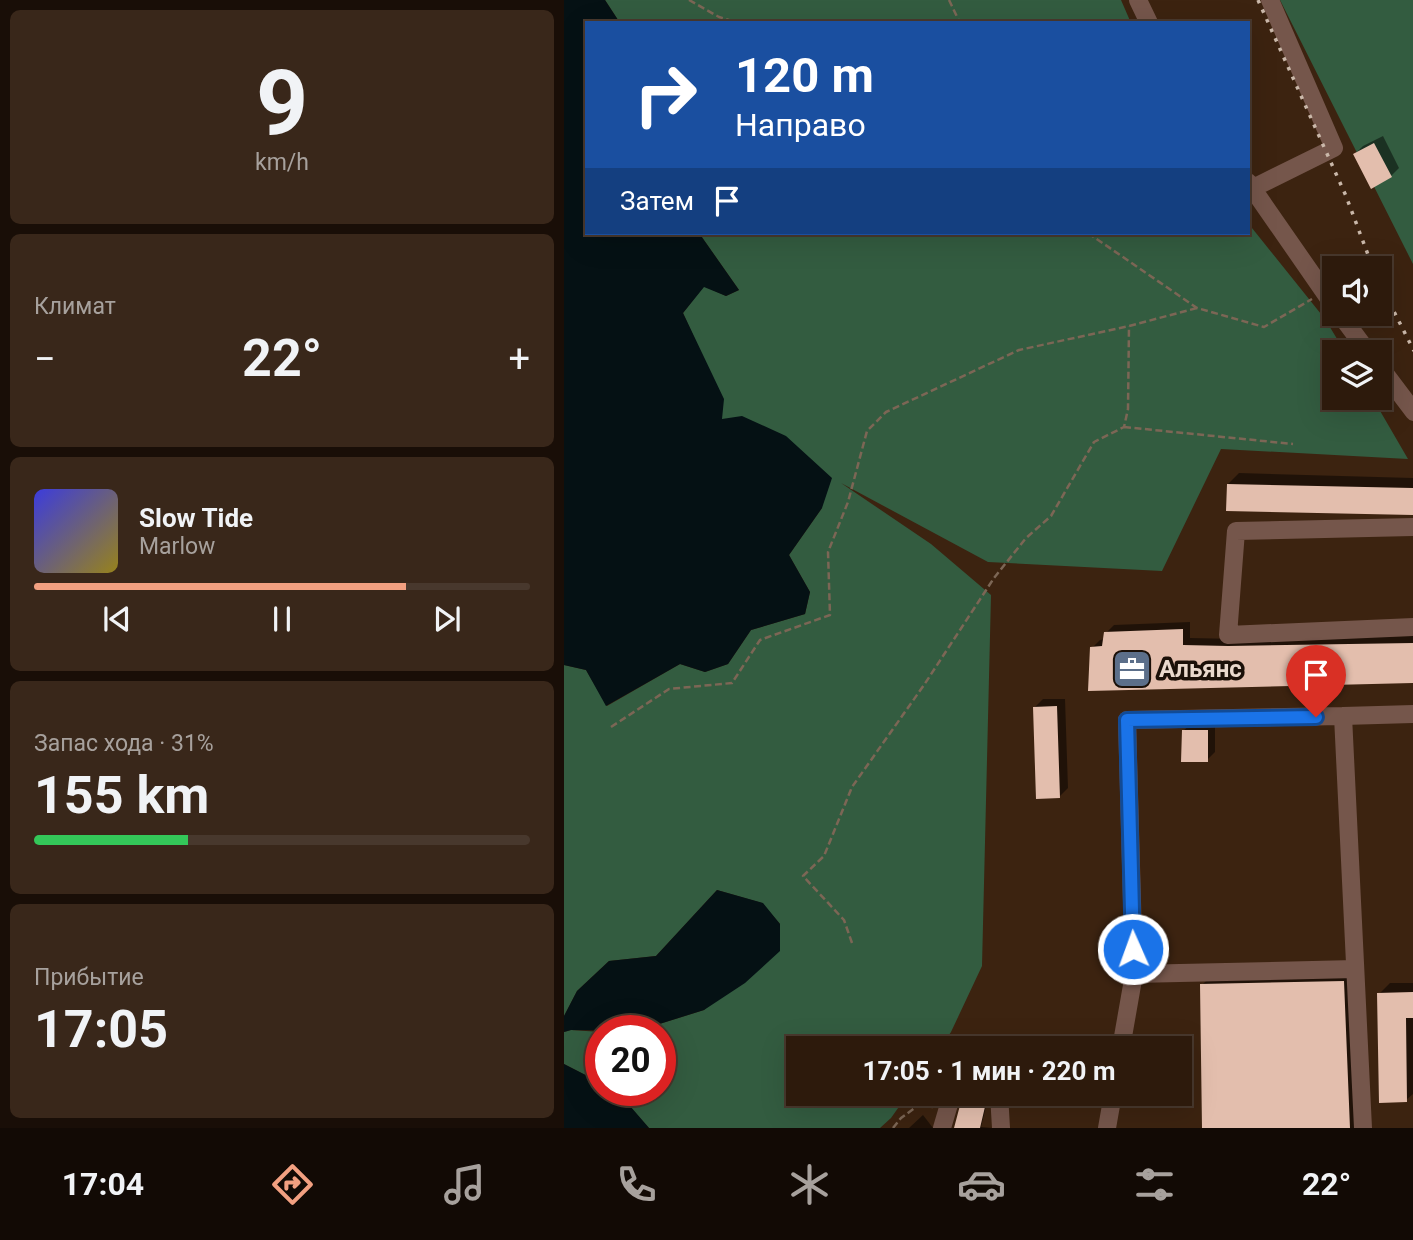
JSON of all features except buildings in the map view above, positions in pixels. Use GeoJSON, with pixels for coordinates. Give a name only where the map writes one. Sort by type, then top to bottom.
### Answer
{"type":"FeatureCollection","features":[{"type":"Feature","properties":{"kind":"lane"},"geometry":{"type":"LineString","coordinates":[[1138,0],[1148,21]]}},
{"type":"Feature","properties":{"kind":"lane"},"geometry":{"type":"LineString","coordinates":[[1270,0],[1334,148],[1251,185],[1322,289]]}},
{"type":"Feature","properties":{"kind":"lane"},"geometry":{"type":"LineString","coordinates":[[1392,383],[1413,412]]}},
{"type":"Feature","properties":{"kind":"lane"},"geometry":{"type":"LineString","coordinates":[[1413,527],[1235,531],[1228,635],[1413,627]]}},
{"type":"Feature","properties":{"kind":"lane"},"geometry":{"type":"LineString","coordinates":[[1123,1036],[1134,974],[1127,720],[1413,714]]}},
{"type":"Feature","properties":{"kind":"lane"},"geometry":{"type":"LineString","coordinates":[[1343,716],[1363,1128]]}},
{"type":"Feature","properties":{"kind":"lane"},"geometry":{"type":"LineString","coordinates":[[1134,974],[1355,969]]}},
{"type":"Feature","properties":{"kind":"lane"},"geometry":{"type":"LineString","coordinates":[[942,1128],[949,1106]]}},
{"type":"Feature","properties":{"kind":"lane"},"geometry":{"type":"LineString","coordinates":[[1000,1106],[1001,1128]]}},
{"type":"Feature","properties":{"kind":"lane"},"geometry":{"type":"LineString","coordinates":[[1107,1128],[1111,1106]]}},
{"type":"Feature","properties":{"kind":"path"},"geometry":{"type":"LineString","coordinates":[[689,0],[719,17],[732,21]]}},
{"type":"Feature","properties":{"kind":"path"},"geometry":{"type":"LineString","coordinates":[[949,0],[959,21]]}},
{"type":"Feature","properties":{"kind":"path"},"geometry":{"type":"LineString","coordinates":[[1091,235],[1197,308],[1264,327],[1322,302]]}},
{"type":"Feature","properties":{"kind":"path"},"geometry":{"type":"LineString","coordinates":[[611,727],[669,689],[732,683],[761,640],[830,615],[828,552],[848,502],[867,431],[886,412],[1019,350],[1197,308]]}},
{"type":"Feature","properties":{"kind":"path"},"geometry":{"type":"LineString","coordinates":[[1124,427],[1128,409],[1129,326]]}},
{"type":"Feature","properties":{"kind":"path"},"geometry":{"type":"LineString","coordinates":[[852,943],[844,920],[803,876],[824,856],[852,787],[994,579],[1026,538],[1051,516],[1094,442],[1124,427],[1293,444]]}},
{"type":"Feature","properties":{"kind":"path"},"geometry":{"type":"LineString","coordinates":[[893,1128],[901,1118],[918,1106]]}},
{"type":"Feature","properties":{"kind":"green space"},"geometry":{"type":"Polygon","coordinates":[[[605,0],[1121,0],[1130,21],[619,21],[605,0]]]}},
{"type":"Feature","properties":{"kind":"green space"},"geometry":{"type":"Polygon","coordinates":[[[1280,0],[1413,0],[1413,264],[1280,0]]]}},
{"type":"Feature","properties":{"kind":"green space"},"geometry":{"type":"Polygon","coordinates":[[[1250,225],[1322,315],[1322,326],[1329,326],[1338,340],[1322,340],[1322,410],[1380,410],[1408,459],[1221,449],[1162,571],[988,562],[841,483],[931,544],[991,595],[982,966],[948,1036],[786,1036],[786,1106],[900,1106],[880,1128],[649,1128],[629,1106],[676,1106],[676,1019],[704,1010],[780,924],[762,903],[717,890],[656,956],[609,961],[577,991],[564,1016],[564,665],[586,670],[607,706],[680,664],[705,672],[728,664],[751,630],[805,614],[810,592],[789,555],[822,508],[722,420],[697,344],[683,313],[704,286],[726,296],[739,290],[700,235],[1250,235],[1250,225]]]}},
{"type":"Feature","properties":{"kind":"green space"},"geometry":{"type":"Polygon","coordinates":[[[585,1031],[585,1075],[564,1064],[564,1032],[585,1031]]]}},
{"type":"Feature","properties":{"kind":"shaded area"},"geometry":{"type":"Polygon","coordinates":[[[564,0],[605,0],[619,21],[585,21],[585,235],[700,235],[739,290],[726,296],[704,287],[683,313],[724,399],[722,419],[742,416],[786,436],[832,478],[822,508],[789,555],[810,592],[805,614],[751,630],[728,664],[705,672],[680,664],[606,706],[586,670],[564,665],[564,0]]]}},
{"type":"Feature","properties":{"kind":"shaded area"},"geometry":{"type":"Polygon","coordinates":[[[717,890],[763,903],[780,924],[780,951],[745,983],[704,1010],[676,1019],[676,1015],[585,1015],[585,1030],[564,1032],[564,1016],[577,991],[609,961],[656,956],[717,890]]]}},
{"type":"Feature","properties":{"kind":"shaded area"},"geometry":{"type":"Polygon","coordinates":[[[564,1064],[585,1075],[585,1106],[630,1106],[649,1128],[564,1128],[564,1064]]]}},
{"type":"Feature","properties":{"kind":"railway"},"geometry":{"type":"LineString","coordinates":[[1258,0],[1346,196],[1368,256]]}},
{"type":"Feature","properties":{"kind":"railway"},"geometry":{"type":"LineString","coordinates":[[1392,308],[1414,351]]}},
{"type":"Feature","properties":{"kind":"place","name":"Альянс"},"geometry":{"type":"Point","coordinates":[1132,669]}},
{"type":"Feature","properties":{"kind":"route"},"geometry":{"type":"LineString","coordinates":[[1133,949],[1127,720],[1316,717]]}}]}
